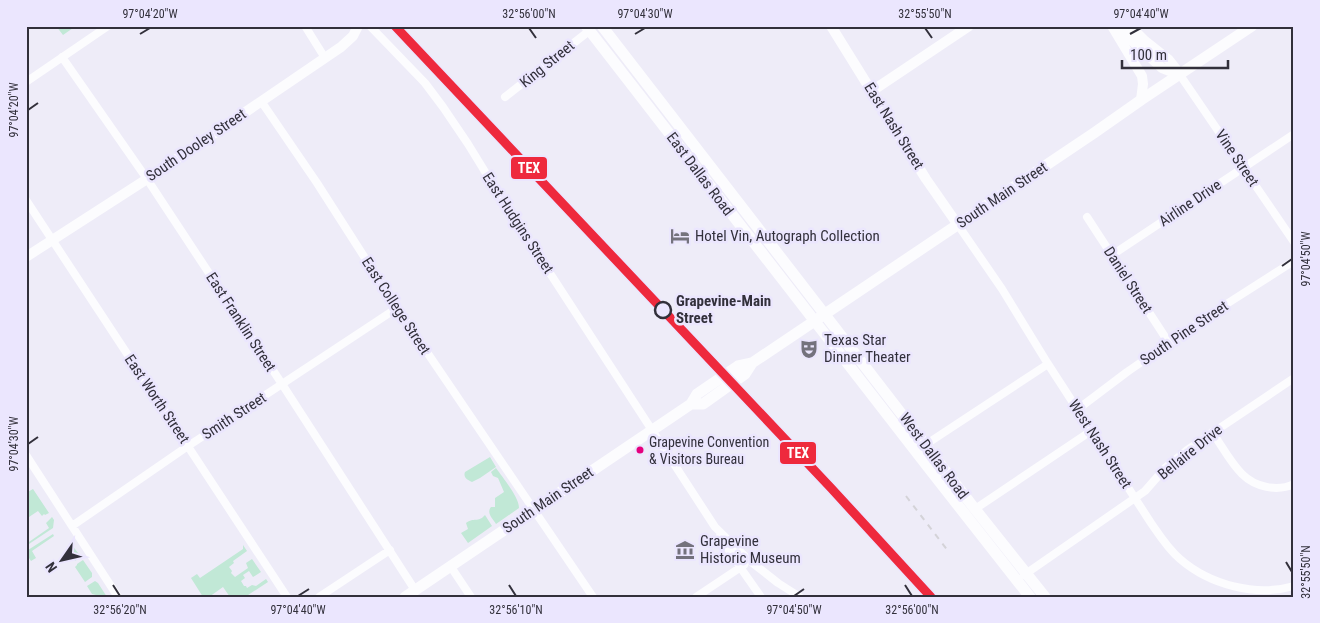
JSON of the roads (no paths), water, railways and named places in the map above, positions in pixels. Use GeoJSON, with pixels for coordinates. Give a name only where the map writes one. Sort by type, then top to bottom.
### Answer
{"type":"FeatureCollection","features":[{"type":"Feature","properties":{"kind":"main road","name":"East Dallas Road"},"geometry":{"type":"LineString","coordinates":[[602,26],[679,136],[683,151],[712,179],[824,314]]}},
{"type":"Feature","properties":{"kind":"main road","name":"South Main Street"},"geometry":{"type":"LineString","coordinates":[[405,597],[691,404],[697,394],[738,366],[752,363],[1252,26]]}},
{"type":"Feature","properties":{"kind":"main road","name":"East Dallas Road"},"geometry":{"type":"LineString","coordinates":[[588,28],[679,136],[692,144],[712,179],[814,321]]}},
{"type":"Feature","properties":{"kind":"main road"},"geometry":{"type":"LineString","coordinates":[[683,151],[692,144]]}},
{"type":"Feature","properties":{"kind":"main road","name":"West Dallas Road"},"geometry":{"type":"LineString","coordinates":[[824,314],[975,510],[1045,597]]}},
{"type":"Feature","properties":{"kind":"main road","name":"West Dallas Road"},"geometry":{"type":"LineString","coordinates":[[814,321],[1030,597]]}},
{"type":"Feature","properties":{"kind":"main road"},"geometry":{"type":"LineString","coordinates":[[926,466],[930,465],[936,468],[960,490]]}},
{"type":"Feature","properties":{"kind":"street"},"geometry":{"type":"LineString","coordinates":[[26,82],[108,26]]}},
{"type":"Feature","properties":{"kind":"street"},"geometry":{"type":"LineString","coordinates":[[305,26],[325,58]]}},
{"type":"Feature","properties":{"kind":"street","name":"South Dooley Street"},"geometry":{"type":"LineString","coordinates":[[26,257],[147,179],[342,47],[353,36],[358,26]]}},
{"type":"Feature","properties":{"kind":"street","name":"East Hudgins Street"},"geometry":{"type":"LineString","coordinates":[[370,26],[424,83],[468,144],[503,202],[715,527]]}},
{"type":"Feature","properties":{"kind":"street","name":"East Nash Street"},"geometry":{"type":"LineString","coordinates":[[831,26],[926,179],[958,225]]}},
{"type":"Feature","properties":{"kind":"street"},"geometry":{"type":"LineString","coordinates":[[872,91],[969,26]]}},
{"type":"Feature","properties":{"kind":"street"},"geometry":{"type":"LineString","coordinates":[[1112,26],[1142,76],[1141,100]]}},
{"type":"Feature","properties":{"kind":"street","name":"Vine Street"},"geometry":{"type":"LineString","coordinates":[[1116,26],[1162,68],[1180,75]]}},
{"type":"Feature","properties":{"kind":"street","name":"Vine Street"},"geometry":{"type":"LineString","coordinates":[[1130,26],[1169,60],[1294,242]]}},
{"type":"Feature","properties":{"kind":"street","name":"King Street"},"geometry":{"type":"LineString","coordinates":[[506,97],[588,28]]}},
{"type":"Feature","properties":{"kind":"street","name":"East Franklin Street"},"geometry":{"type":"LineString","coordinates":[[62,57],[147,179],[416,590]]}},
{"type":"Feature","properties":{"kind":"street","name":"East College Street"},"geometry":{"type":"LineString","coordinates":[[261,101],[397,308],[593,597]]}},
{"type":"Feature","properties":{"kind":"street","name":"Airline Drive"},"geometry":{"type":"LineString","coordinates":[[1112,255],[1294,134]]}},
{"type":"Feature","properties":{"kind":"street","name":"East Worth Street"},"geometry":{"type":"LineString","coordinates":[[26,200],[287,597]]}},
{"type":"Feature","properties":{"kind":"street","name":"Daniel Street"},"geometry":{"type":"LineString","coordinates":[[1087,217],[1169,344]]}},
{"type":"Feature","properties":{"kind":"street","name":"West Nash Street"},"geometry":{"type":"LineString","coordinates":[[958,225],[1002,289],[1091,431],[1166,544],[1180,559],[1192,568],[1222,583],[1244,588],[1275,590],[1294,586]]}},
{"type":"Feature","properties":{"kind":"street","name":"South Pine Street"},"geometry":{"type":"LineString","coordinates":[[1078,409],[1214,312],[1294,261]]}},
{"type":"Feature","properties":{"kind":"street","name":"Smith Street"},"geometry":{"type":"LineString","coordinates":[[72,526],[188,446],[397,308]]}},
{"type":"Feature","properties":{"kind":"street"},"geometry":{"type":"LineString","coordinates":[[925,444],[1048,364]]}},
{"type":"Feature","properties":{"kind":"street","name":"Bellaire Drive"},"geometry":{"type":"LineString","coordinates":[[1016,580],[1145,491],[1166,467],[1212,432],[1294,378]]}},
{"type":"Feature","properties":{"kind":"street"},"geometry":{"type":"LineString","coordinates":[[975,510],[1091,431]]}},
{"type":"Feature","properties":{"kind":"street"},"geometry":{"type":"LineString","coordinates":[[1212,432],[1239,471],[1250,480],[1268,488],[1279,488],[1294,484]]}},
{"type":"Feature","properties":{"kind":"street"},"geometry":{"type":"LineString","coordinates":[[26,455],[118,597]]}},
{"type":"Feature","properties":{"kind":"street"},"geometry":{"type":"LineString","coordinates":[[715,527],[750,561],[800,597]]}},
{"type":"Feature","properties":{"kind":"street"},"geometry":{"type":"LineString","coordinates":[[715,527],[740,568],[761,597]]}},
{"type":"Feature","properties":{"kind":"street"},"geometry":{"type":"LineString","coordinates":[[319,597],[390,550]]}},
{"type":"Feature","properties":{"kind":"street"},"geometry":{"type":"LineString","coordinates":[[696,597],[750,561]]}},
{"type":"Feature","properties":{"kind":"street"},"geometry":{"type":"LineString","coordinates":[[451,567],[471,597]]}},
{"type":"Feature","properties":{"kind":"railway"},"geometry":{"type":"LineString","coordinates":[[906,496],[948,551]]}},
{"type":"Feature","properties":{"kind":"place","name":"Hotel Vin, Autograph Collection"},"geometry":{"type":"Point","coordinates":[680,236]}},
{"type":"Feature","properties":{"kind":"place","name":"Grapevine-Main Street"},"geometry":{"type":"Point","coordinates":[663,310]}},
{"type":"Feature","properties":{"kind":"place","name":"Texas Star Dinner Theater"},"geometry":{"type":"Point","coordinates":[809,349]}},
{"type":"Feature","properties":{"kind":"place","name":"Grapevine Convention & Visitors Bureau"},"geometry":{"type":"Point","coordinates":[640,450]}},
{"type":"Feature","properties":{"kind":"place","name":"Grapevine Historic Museum"},"geometry":{"type":"Point","coordinates":[685,550]}}]}
